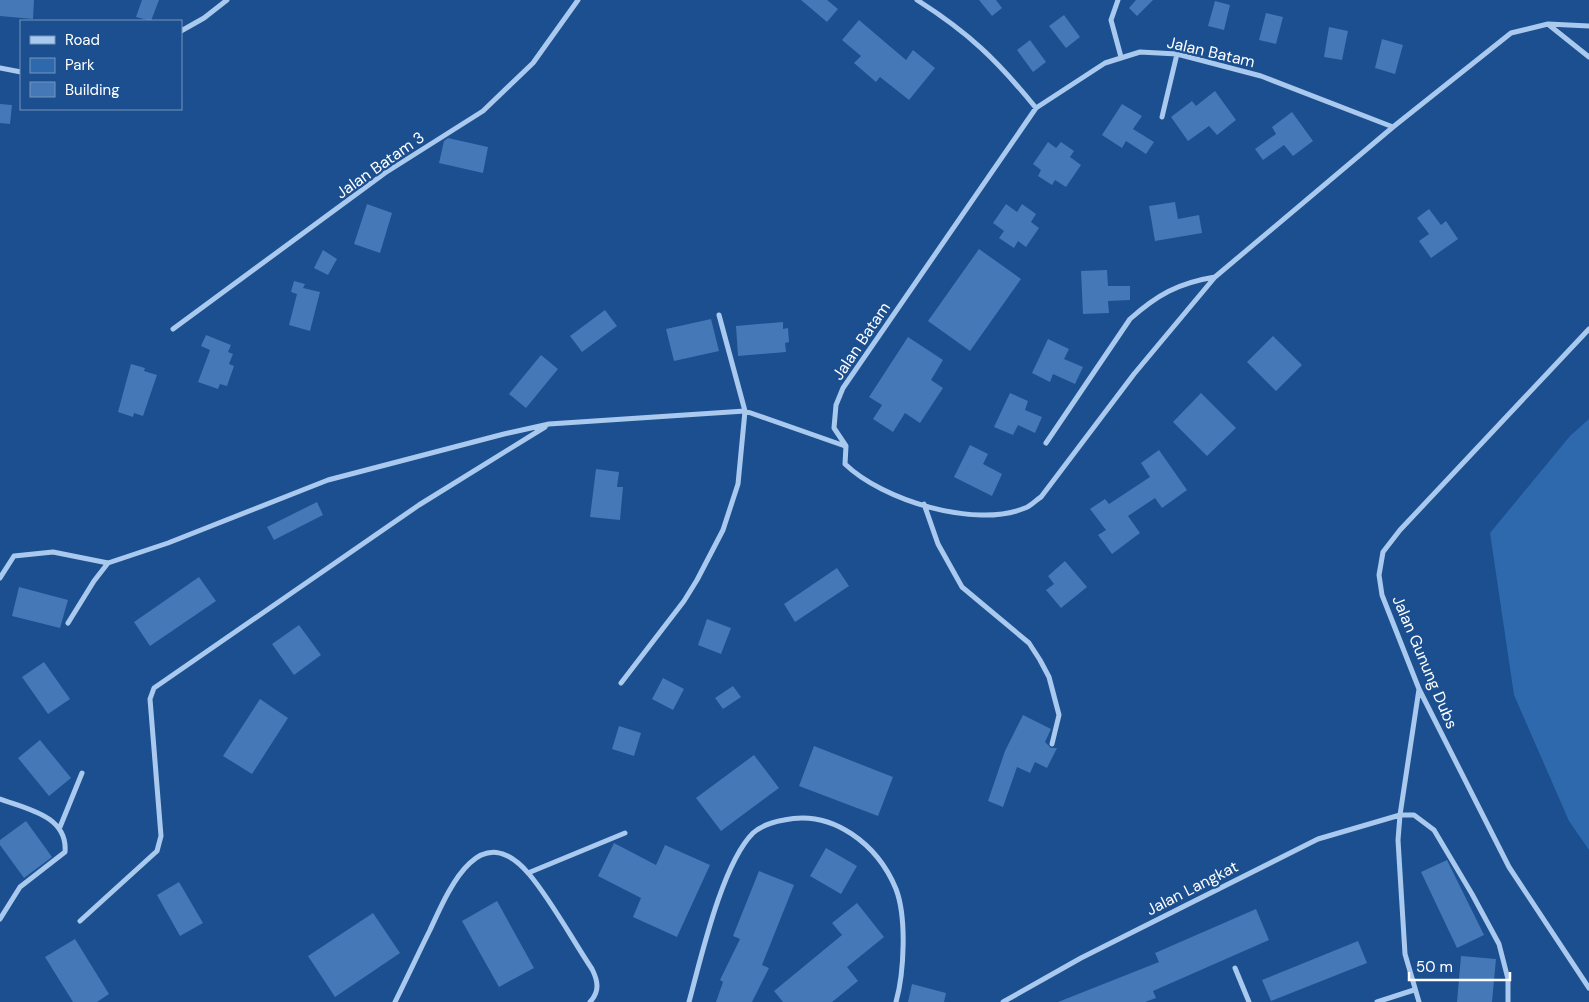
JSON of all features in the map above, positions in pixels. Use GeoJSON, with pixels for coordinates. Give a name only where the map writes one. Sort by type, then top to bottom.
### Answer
{"type":"FeatureCollection","features":[{"type":"Feature","properties":{"kind":"street"},"geometry":{"type":"LineString","coordinates":[[182,30],[204,18],[227,0]]}},
{"type":"Feature","properties":{"kind":"street","name":"Jalan Batam 3"},"geometry":{"type":"LineString","coordinates":[[173,330],[385,173],[483,111],[533,63],[578,0]]}},
{"type":"Feature","properties":{"kind":"street"},"geometry":{"type":"LineString","coordinates":[[917,0],[958,27],[982,47],[1008,73],[1036,108]]}},
{"type":"Feature","properties":{"kind":"street"},"geometry":{"type":"LineString","coordinates":[[1118,0],[1111,20],[1121,57]]}},
{"type":"Feature","properties":{"kind":"street"},"geometry":{"type":"LineString","coordinates":[[1548,24],[1589,57]]}},
{"type":"Feature","properties":{"kind":"street","name":"Jalan Batam"},"geometry":{"type":"LineString","coordinates":[[1393,127],[1260,76],[1177,54],[1140,52],[1105,63],[1036,108],[843,388],[836,405],[834,428],[846,446],[845,464],[870,485],[952,512],[984,515],[1004,514],[1026,508],[1041,497],[1134,374],[1215,277],[1393,127],[1512,33],[1548,24],[1589,26]]}},
{"type":"Feature","properties":{"kind":"street"},"geometry":{"type":"LineString","coordinates":[[1162,117],[1177,54]]}},
{"type":"Feature","properties":{"kind":"street"},"geometry":{"type":"LineString","coordinates":[[0,68],[20,72]]}},
{"type":"Feature","properties":{"kind":"street"},"geometry":{"type":"LineString","coordinates":[[1046,443],[1130,319],[1146,304],[1174,287],[1215,277]]}},
{"type":"Feature","properties":{"kind":"street"},"geometry":{"type":"LineString","coordinates":[[621,683],[684,601],[723,530],[738,484],[740,444],[745,411],[719,315]]}},
{"type":"Feature","properties":{"kind":"street","name":"Jalan Gunung Dubs"},"geometry":{"type":"LineString","coordinates":[[1589,329],[1400,530],[1383,552],[1379,575],[1382,595],[1419,689],[1509,866],[1589,988]]}},
{"type":"Feature","properties":{"kind":"street"},"geometry":{"type":"LineString","coordinates":[[0,578],[14,556],[53,552],[108,563],[168,544],[328,480],[504,434],[550,424],[745,411],[846,446]]}},
{"type":"Feature","properties":{"kind":"street"},"geometry":{"type":"LineString","coordinates":[[80,920],[157,851],[161,836],[150,699],[154,688],[419,505],[550,424]]}},
{"type":"Feature","properties":{"kind":"street"},"geometry":{"type":"LineString","coordinates":[[924,504],[938,544],[962,587],[1029,643],[1040,660],[1049,677],[1059,715],[1052,744]]}},
{"type":"Feature","properties":{"kind":"street"},"geometry":{"type":"LineString","coordinates":[[68,623],[94,581],[108,563]]}},
{"type":"Feature","properties":{"kind":"street"},"geometry":{"type":"LineString","coordinates":[[1419,689],[1398,840],[1405,954],[1419,1002]]}},
{"type":"Feature","properties":{"kind":"street"},"geometry":{"type":"LineString","coordinates":[[60,827],[82,773]]}},
{"type":"Feature","properties":{"kind":"street"},"geometry":{"type":"LineString","coordinates":[[0,799],[40,813],[60,827],[66,841],[65,852],[20,887],[0,919]]}},
{"type":"Feature","properties":{"kind":"street"},"geometry":{"type":"LineString","coordinates":[[1400,815],[1414,816],[1434,830],[1472,894],[1499,944],[1508,979],[1508,1002]]}},
{"type":"Feature","properties":{"kind":"street","name":"Jalan Langkat"},"geometry":{"type":"LineString","coordinates":[[1003,1002],[1081,958],[1318,839],[1400,815]]}},
{"type":"Feature","properties":{"kind":"street"},"geometry":{"type":"LineString","coordinates":[[689,1002],[715,910],[745,842],[754,832],[767,823],[808,817],[838,824],[868,848],[886,869],[897,891],[904,939],[896,1002]]}},
{"type":"Feature","properties":{"kind":"street"},"geometry":{"type":"LineString","coordinates":[[528,873],[625,833]]}},
{"type":"Feature","properties":{"kind":"street"},"geometry":{"type":"LineString","coordinates":[[395,1002],[448,891],[470,861],[491,852],[504,854],[528,873],[596,977],[598,984],[595,997],[590,1002]]}},
{"type":"Feature","properties":{"kind":"street"},"geometry":{"type":"LineString","coordinates":[[1235,968],[1249,1002]]}},
{"type":"Feature","properties":{"kind":"street"},"geometry":{"type":"LineString","coordinates":[[1377,1002],[1414,990]]}},
{"type":"Feature","properties":{"kind":"green space"},"geometry":{"type":"Polygon","coordinates":[[[1589,419],[1589,850],[1569,821],[1514,695],[1490,533],[1570,436],[1589,419]]]}},
{"type":"Feature","properties":{"kind":"building"},"geometry":{"type":"Polygon","coordinates":[[[0,0],[34,0],[33,19],[0,16],[0,0]]]}},
{"type":"Feature","properties":{"kind":"building"},"geometry":{"type":"Polygon","coordinates":[[[142,0],[159,0],[151,20],[136,17],[142,0]]]}},
{"type":"Feature","properties":{"kind":"building"},"geometry":{"type":"Polygon","coordinates":[[[801,0],[827,0],[838,9],[827,22],[801,0]]]}},
{"type":"Feature","properties":{"kind":"building"},"geometry":{"type":"Polygon","coordinates":[[[979,0],[996,0],[1002,8],[992,16],[979,0]]]}},
{"type":"Feature","properties":{"kind":"building"},"geometry":{"type":"Polygon","coordinates":[[[1136,0],[1153,0],[1137,16],[1129,8],[1136,0]]]}},
{"type":"Feature","properties":{"kind":"building"},"geometry":{"type":"Polygon","coordinates":[[[1215,1],[1230,5],[1224,30],[1208,26],[1215,1]]]}},
{"type":"Feature","properties":{"kind":"building"},"geometry":{"type":"Polygon","coordinates":[[[1266,13],[1283,17],[1276,44],[1259,40],[1266,13]]]}},
{"type":"Feature","properties":{"kind":"building"},"geometry":{"type":"Polygon","coordinates":[[[1064,15],[1080,37],[1066,48],[1049,26],[1064,15]]]}},
{"type":"Feature","properties":{"kind":"building"},"geometry":{"type":"Polygon","coordinates":[[[859,20],[906,60],[913,50],[935,68],[909,100],[880,77],[876,82],[854,63],[861,56],[842,40],[859,20]]]}},
{"type":"Feature","properties":{"kind":"building"},"geometry":{"type":"Polygon","coordinates":[[[1329,27],[1348,31],[1342,60],[1324,57],[1329,27]]]}},
{"type":"Feature","properties":{"kind":"building"},"geometry":{"type":"Polygon","coordinates":[[[1382,39],[1403,45],[1395,74],[1375,68],[1382,39]]]}},
{"type":"Feature","properties":{"kind":"building"},"geometry":{"type":"Polygon","coordinates":[[[1030,40],[1046,62],[1033,72],[1017,50],[1030,40]]]}},
{"type":"Feature","properties":{"kind":"building"},"geometry":{"type":"Polygon","coordinates":[[[1215,91],[1236,120],[1217,135],[1209,126],[1188,141],[1171,117],[1192,101],[1196,106],[1215,91]]]}},
{"type":"Feature","properties":{"kind":"building"},"geometry":{"type":"Polygon","coordinates":[[[0,104],[12,105],[10,124],[0,123],[0,104]]]}},
{"type":"Feature","properties":{"kind":"building"},"geometry":{"type":"Polygon","coordinates":[[[1122,104],[1142,116],[1133,129],[1154,142],[1146,154],[1126,141],[1122,148],[1102,135],[1122,104]]]}},
{"type":"Feature","properties":{"kind":"building"},"geometry":{"type":"Polygon","coordinates":[[[1292,112],[1313,141],[1293,156],[1284,145],[1263,160],[1255,149],[1276,134],[1272,127],[1292,112]]]}},
{"type":"Feature","properties":{"kind":"building"},"geometry":{"type":"Polygon","coordinates":[[[448,138],[488,147],[483,173],[439,163],[444,141],[448,138]]]}},
{"type":"Feature","properties":{"kind":"building"},"geometry":{"type":"Polygon","coordinates":[[[1048,142],[1056,148],[1061,142],[1074,151],[1070,157],[1081,165],[1066,187],[1055,180],[1052,185],[1038,176],[1041,170],[1033,164],[1048,142]]]}},
{"type":"Feature","properties":{"kind":"building"},"geometry":{"type":"Polygon","coordinates":[[[1175,202],[1178,219],[1199,215],[1202,233],[1155,241],[1149,206],[1175,202]]]}},
{"type":"Feature","properties":{"kind":"building"},"geometry":{"type":"Polygon","coordinates":[[[367,204],[392,213],[380,253],[354,244],[367,204]]]}},
{"type":"Feature","properties":{"kind":"building"},"geometry":{"type":"Polygon","coordinates":[[[1006,204],[1017,212],[1022,204],[1036,214],[1031,222],[1039,228],[1026,247],[1018,241],[1014,248],[999,238],[1004,231],[993,223],[1006,204]]]}},
{"type":"Feature","properties":{"kind":"building"},"geometry":{"type":"Polygon","coordinates":[[[1429,209],[1441,225],[1446,221],[1458,239],[1431,258],[1419,241],[1429,234],[1417,218],[1429,209]]]}},
{"type":"Feature","properties":{"kind":"building"},"geometry":{"type":"Polygon","coordinates":[[[979,249],[1021,279],[970,351],[928,321],[979,249]]]}},
{"type":"Feature","properties":{"kind":"building"},"geometry":{"type":"Polygon","coordinates":[[[323,250],[337,259],[328,275],[314,268],[323,250]]]}},
{"type":"Feature","properties":{"kind":"building"},"geometry":{"type":"Polygon","coordinates":[[[1107,270],[1108,286],[1130,286],[1130,300],[1108,301],[1109,313],[1083,314],[1081,271],[1107,270]]]}},
{"type":"Feature","properties":{"kind":"building"},"geometry":{"type":"Polygon","coordinates":[[[294,281],[305,284],[303,288],[320,292],[310,331],[289,325],[297,294],[291,292],[294,281]]]}},
{"type":"Feature","properties":{"kind":"building"},"geometry":{"type":"Polygon","coordinates":[[[605,310],[617,326],[582,352],[570,336],[605,310]]]}},
{"type":"Feature","properties":{"kind":"building"},"geometry":{"type":"Polygon","coordinates":[[[711,319],[719,351],[674,361],[666,329],[711,319]]]}},
{"type":"Feature","properties":{"kind":"building"},"geometry":{"type":"Polygon","coordinates":[[[783,322],[783,329],[788,328],[789,342],[785,343],[786,352],[738,356],[736,326],[783,322]]]}},
{"type":"Feature","properties":{"kind":"building"},"geometry":{"type":"Polygon","coordinates":[[[206,335],[231,345],[228,352],[233,354],[229,364],[234,366],[227,386],[220,384],[218,389],[198,382],[210,350],[201,346],[206,335]]]}},
{"type":"Feature","properties":{"kind":"building"},"geometry":{"type":"Polygon","coordinates":[[[1273,336],[1302,365],[1276,391],[1247,362],[1273,336]]]}},
{"type":"Feature","properties":{"kind":"building"},"geometry":{"type":"Polygon","coordinates":[[[908,337],[943,360],[931,380],[943,388],[920,423],[905,413],[893,432],[873,419],[882,405],[869,397],[908,337]]]}},
{"type":"Feature","properties":{"kind":"building"},"geometry":{"type":"Polygon","coordinates":[[[1048,339],[1069,349],[1064,359],[1083,367],[1075,384],[1053,374],[1050,382],[1032,373],[1048,339]]]}},
{"type":"Feature","properties":{"kind":"building"},"geometry":{"type":"Polygon","coordinates":[[[541,355],[558,369],[526,408],[509,394],[541,355]]]}},
{"type":"Feature","properties":{"kind":"building"},"geometry":{"type":"Polygon","coordinates":[[[131,364],[145,368],[144,371],[157,375],[143,416],[134,413],[133,417],[118,412],[131,364]]]}},
{"type":"Feature","properties":{"kind":"building"},"geometry":{"type":"Polygon","coordinates":[[[1010,393],[1028,401],[1025,410],[1042,417],[1035,433],[1018,425],[1013,435],[994,427],[1010,393]]]}},
{"type":"Feature","properties":{"kind":"building"},"geometry":{"type":"Polygon","coordinates":[[[1201,393],[1236,428],[1207,456],[1173,422],[1201,393]]]}},
{"type":"Feature","properties":{"kind":"building"},"geometry":{"type":"Polygon","coordinates":[[[970,445],[988,454],[983,464],[1002,474],[992,496],[954,477],[970,445]]]}},
{"type":"Feature","properties":{"kind":"building"},"geometry":{"type":"Polygon","coordinates":[[[1159,450],[1187,490],[1162,508],[1155,498],[1128,516],[1140,533],[1112,554],[1098,535],[1106,530],[1090,509],[1105,499],[1109,504],[1150,477],[1141,463],[1159,450]]]}},
{"type":"Feature","properties":{"kind":"building"},"geometry":{"type":"Polygon","coordinates":[[[596,469],[619,472],[617,487],[623,487],[620,520],[590,517],[596,469]]]}},
{"type":"Feature","properties":{"kind":"building"},"geometry":{"type":"Polygon","coordinates":[[[317,502],[323,515],[274,540],[267,527],[317,502]]]}},
{"type":"Feature","properties":{"kind":"building"},"geometry":{"type":"Polygon","coordinates":[[[1065,561],[1087,587],[1061,608],[1046,590],[1054,584],[1048,576],[1065,561]]]}},
{"type":"Feature","properties":{"kind":"building"},"geometry":{"type":"Polygon","coordinates":[[[837,568],[849,586],[795,622],[784,604],[837,568]]]}},
{"type":"Feature","properties":{"kind":"building"},"geometry":{"type":"Polygon","coordinates":[[[199,577],[216,601],[150,646],[134,622],[199,577]]]}},
{"type":"Feature","properties":{"kind":"building"},"geometry":{"type":"Polygon","coordinates":[[[19,587],[68,600],[60,628],[12,616],[19,587]]]}},
{"type":"Feature","properties":{"kind":"building"},"geometry":{"type":"Polygon","coordinates":[[[707,619],[731,628],[721,654],[698,645],[707,619]]]}},
{"type":"Feature","properties":{"kind":"building"},"geometry":{"type":"Polygon","coordinates":[[[299,625],[321,655],[294,675],[272,644],[299,625]]]}},
{"type":"Feature","properties":{"kind":"building"},"geometry":{"type":"Polygon","coordinates":[[[44,662],[70,699],[48,714],[22,677],[44,662]]]}},
{"type":"Feature","properties":{"kind":"building"},"geometry":{"type":"Polygon","coordinates":[[[663,678],[684,689],[673,710],[652,699],[663,678]]]}},
{"type":"Feature","properties":{"kind":"building"},"geometry":{"type":"Polygon","coordinates":[[[733,686],[741,697],[723,709],[715,698],[733,686]]]}},
{"type":"Feature","properties":{"kind":"building"},"geometry":{"type":"Polygon","coordinates":[[[260,699],[288,718],[252,774],[223,756],[260,699]]]}},
{"type":"Feature","properties":{"kind":"building"},"geometry":{"type":"Polygon","coordinates":[[[1023,715],[1051,729],[1045,742],[1051,748],[1057,748],[1047,768],[1035,762],[1030,773],[1017,767],[1003,807],[988,801],[1005,751],[1023,715]]]}},
{"type":"Feature","properties":{"kind":"building"},"geometry":{"type":"Polygon","coordinates":[[[619,726],[641,733],[634,756],[612,749],[619,726]]]}},
{"type":"Feature","properties":{"kind":"building"},"geometry":{"type":"Polygon","coordinates":[[[40,740],[71,778],[49,796],[18,758],[40,740]]]}},
{"type":"Feature","properties":{"kind":"building"},"geometry":{"type":"Polygon","coordinates":[[[814,746],[893,777],[878,816],[799,786],[814,746]]]}},
{"type":"Feature","properties":{"kind":"building"},"geometry":{"type":"Polygon","coordinates":[[[754,755],[779,788],[721,831],[696,798],[754,755]]]}},
{"type":"Feature","properties":{"kind":"building"},"geometry":{"type":"Polygon","coordinates":[[[26,821],[52,857],[24,878],[0,845],[0,840],[26,821]]]}},
{"type":"Feature","properties":{"kind":"building"},"geometry":{"type":"Polygon","coordinates":[[[614,843],[656,865],[665,845],[710,865],[677,937],[633,917],[641,898],[598,876],[614,843]]]}},
{"type":"Feature","properties":{"kind":"building"},"geometry":{"type":"Polygon","coordinates":[[[826,848],[857,866],[841,894],[810,876],[826,848]]]}},
{"type":"Feature","properties":{"kind":"building"},"geometry":{"type":"Polygon","coordinates":[[[1447,860],[1484,935],[1457,948],[1421,872],[1447,860]]]}},
{"type":"Feature","properties":{"kind":"building"},"geometry":{"type":"Polygon","coordinates":[[[759,871],[794,885],[762,965],[769,968],[752,1002],[716,1002],[723,982],[720,980],[740,939],[733,936],[759,871]]]}},
{"type":"Feature","properties":{"kind":"building"},"geometry":{"type":"Polygon","coordinates":[[[179,882],[203,923],[180,936],[157,895],[179,882]]]}},
{"type":"Feature","properties":{"kind":"building"},"geometry":{"type":"Polygon","coordinates":[[[497,901],[534,968],[499,987],[462,921],[497,901]]]}},
{"type":"Feature","properties":{"kind":"building"},"geometry":{"type":"Polygon","coordinates":[[[857,903],[884,937],[847,967],[858,981],[832,1002],[783,1002],[774,991],[842,935],[832,923],[857,903]]]}},
{"type":"Feature","properties":{"kind":"building"},"geometry":{"type":"Polygon","coordinates":[[[1256,909],[1269,940],[1153,991],[1156,998],[1145,1002],[1058,1002],[1159,962],[1155,953],[1256,909]]]}},
{"type":"Feature","properties":{"kind":"building"},"geometry":{"type":"Polygon","coordinates":[[[373,913],[400,953],[335,997],[308,956],[373,913]]]}},
{"type":"Feature","properties":{"kind":"building"},"geometry":{"type":"Polygon","coordinates":[[[75,939],[109,994],[97,1002],[73,1002],[45,957],[75,939]]]}},
{"type":"Feature","properties":{"kind":"building"},"geometry":{"type":"Polygon","coordinates":[[[1358,941],[1367,963],[1271,1001],[1262,980],[1358,941]]]}},
{"type":"Feature","properties":{"kind":"building"},"geometry":{"type":"Polygon","coordinates":[[[1461,956],[1496,959],[1492,1002],[1457,1002],[1461,956]]]}},
{"type":"Feature","properties":{"kind":"building"},"geometry":{"type":"Polygon","coordinates":[[[912,984],[946,993],[944,1002],[908,1002],[912,984]]]}}]}
